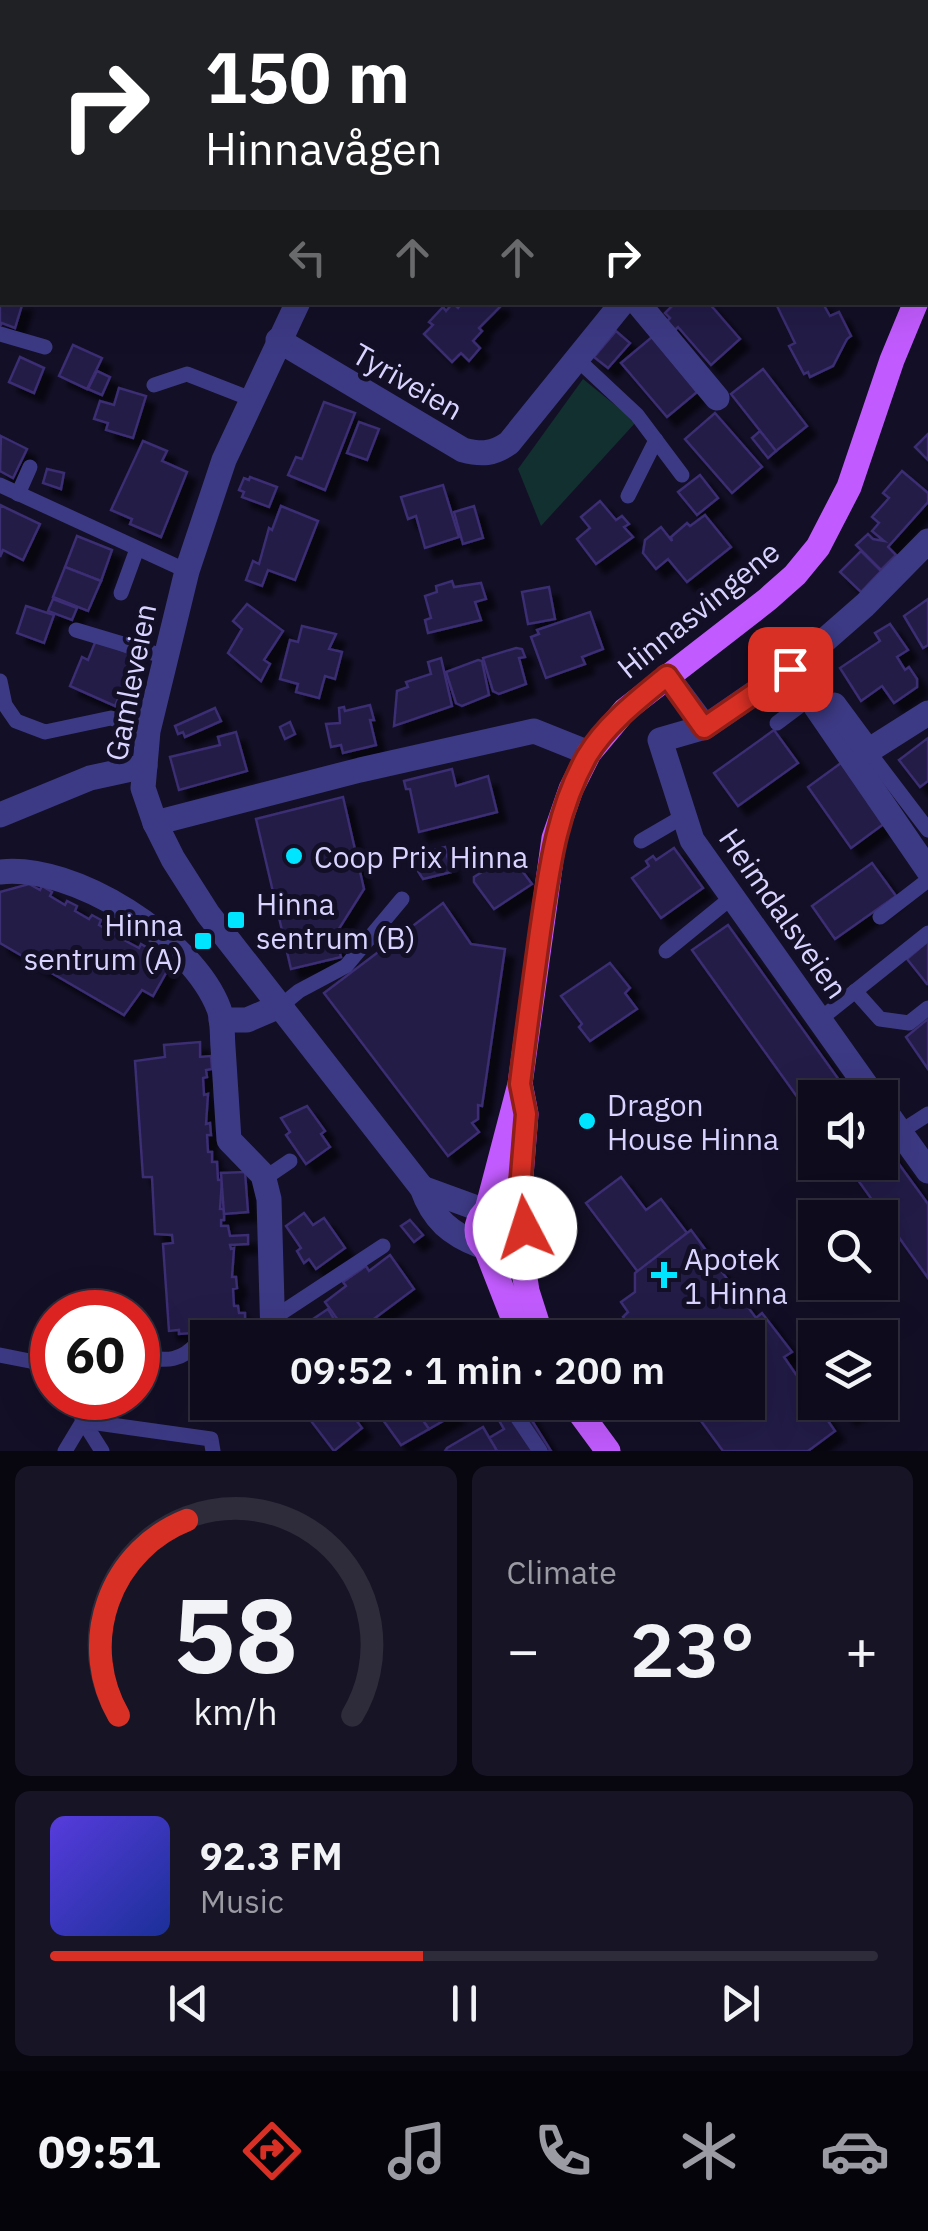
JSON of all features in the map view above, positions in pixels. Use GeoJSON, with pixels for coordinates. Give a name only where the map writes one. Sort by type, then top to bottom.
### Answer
{"type":"FeatureCollection","features":[{"type":"Feature","properties":{"kind":"main road","name":"Hinnasvingene"},"geometry":{"type":"LineString","coordinates":[[486,1210],[520,1084],[554,838],[588,753],[625,710],[768,598],[818,548],[849,487],[915,305]]}},
{"type":"Feature","properties":{"kind":"main road","name":"Hinnasvingene"},"geometry":{"type":"LineString","coordinates":[[518,1213],[526,1114],[520,1084]]}},
{"type":"Feature","properties":{"kind":"main road"},"geometry":{"type":"LineString","coordinates":[[514,1320],[476,1228],[486,1210],[503,1206],[518,1213],[525,1228],[520,1246],[536,1320]]}},
{"type":"Feature","properties":{"kind":"main road"},"geometry":{"type":"LineString","coordinates":[[484,1248],[504,1255],[520,1246]]}},
{"type":"Feature","properties":{"kind":"main road"},"geometry":{"type":"LineString","coordinates":[[585,1420],[608,1451]]}},
{"type":"Feature","properties":{"kind":"street","name":"Gamleveien"},"geometry":{"type":"LineString","coordinates":[[296,305],[224,460],[187,571],[148,731],[143,788],[173,860],[208,914],[422,1188],[429,1208],[448,1230],[484,1248]]}},
{"type":"Feature","properties":{"kind":"street","name":"Tyriveien"},"geometry":{"type":"LineString","coordinates":[[278,340],[463,450],[498,457],[621,305]]}},
{"type":"Feature","properties":{"kind":"street"},"geometry":{"type":"LineString","coordinates":[[639,305],[717,398]]}},
{"type":"Feature","properties":{"kind":"street"},"geometry":{"type":"LineString","coordinates":[[667,676],[704,728],[795,665],[866,605],[928,541]]}},
{"type":"Feature","properties":{"kind":"street"},"geometry":{"type":"LineString","coordinates":[[795,665],[809,699],[928,870]]}},
{"type":"Feature","properties":{"kind":"street"},"geometry":{"type":"LineString","coordinates":[[795,665],[868,751],[928,713]]}},
{"type":"Feature","properties":{"kind":"street","name":"Heimdalsveien"},"geometry":{"type":"LineString","coordinates":[[704,728],[660,740],[692,840],[862,1080]]}},
{"type":"Feature","properties":{"kind":"street"},"geometry":{"type":"LineString","coordinates":[[155,823],[360,770],[534,731],[588,753]]}},
{"type":"Feature","properties":{"kind":"street"},"geometry":{"type":"LineString","coordinates":[[0,815],[90,778],[145,766]]}},
{"type":"Feature","properties":{"kind":"street"},"geometry":{"type":"LineString","coordinates":[[0,872],[18,870],[58,876],[102,896],[158,933],[189,965],[212,998],[221,1020],[229,1140],[263,1175],[270,1199],[273,1320]]}},
{"type":"Feature","properties":{"kind":"street"},"geometry":{"type":"LineString","coordinates":[[221,1020],[247,1020],[282,1005]]}},
{"type":"Feature","properties":{"kind":"street"},"geometry":{"type":"LineString","coordinates":[[898,1129],[928,1172]]}},
{"type":"Feature","properties":{"kind":"street"},"geometry":{"type":"LineString","coordinates":[[422,1188],[486,1210]]}},
{"type":"Feature","properties":{"kind":"lane"},"geometry":{"type":"LineString","coordinates":[[0,334],[45,347]]}},
{"type":"Feature","properties":{"kind":"lane"},"geometry":{"type":"LineString","coordinates":[[576,359],[637,415],[682,475]]}},
{"type":"Feature","properties":{"kind":"lane"},"geometry":{"type":"LineString","coordinates":[[154,385],[187,374],[251,400]]}},
{"type":"Feature","properties":{"kind":"lane"},"geometry":{"type":"LineString","coordinates":[[628,496],[656,440]]}},
{"type":"Feature","properties":{"kind":"lane"},"geometry":{"type":"LineString","coordinates":[[18,494],[30,467]]}},
{"type":"Feature","properties":{"kind":"lane"},"geometry":{"type":"LineString","coordinates":[[0,485],[187,571]]}},
{"type":"Feature","properties":{"kind":"lane"},"geometry":{"type":"LineString","coordinates":[[121,593],[136,549]]}},
{"type":"Feature","properties":{"kind":"lane"},"geometry":{"type":"LineString","coordinates":[[76,630],[166,656]]}},
{"type":"Feature","properties":{"kind":"lane"},"geometry":{"type":"LineString","coordinates":[[0,681],[8,722],[44,732],[112,718],[148,731]]}},
{"type":"Feature","properties":{"kind":"lane"},"geometry":{"type":"LineString","coordinates":[[777,723],[809,699]]}},
{"type":"Feature","properties":{"kind":"lane"},"geometry":{"type":"LineString","coordinates":[[868,751],[928,830]]}},
{"type":"Feature","properties":{"kind":"lane"},"geometry":{"type":"LineString","coordinates":[[640,842],[684,816]]}},
{"type":"Feature","properties":{"kind":"lane"},"geometry":{"type":"LineString","coordinates":[[880,917],[928,880]]}},
{"type":"Feature","properties":{"kind":"lane"},"geometry":{"type":"LineString","coordinates":[[666,951],[731,898]]}},
{"type":"Feature","properties":{"kind":"lane"},"geometry":{"type":"LineString","coordinates":[[282,1005],[299,991],[346,966],[402,900]]}},
{"type":"Feature","properties":{"kind":"lane"},"geometry":{"type":"LineString","coordinates":[[820,1020],[928,933]]}},
{"type":"Feature","properties":{"kind":"lane"},"geometry":{"type":"LineString","coordinates":[[855,991],[880,1019],[909,1023],[928,1008]]}},
{"type":"Feature","properties":{"kind":"lane"},"geometry":{"type":"LineString","coordinates":[[900,1132],[928,1114]]}},
{"type":"Feature","properties":{"kind":"lane"},"geometry":{"type":"LineString","coordinates":[[263,1175],[268,1176],[290,1161]]}},
{"type":"Feature","properties":{"kind":"lane"},"geometry":{"type":"LineString","coordinates":[[284,1320],[383,1246]]}},
{"type":"Feature","properties":{"kind":"lane"},"geometry":{"type":"LineString","coordinates":[[160,1360],[173,1362],[190,1352]]}},
{"type":"Feature","properties":{"kind":"lane"},"geometry":{"type":"LineString","coordinates":[[0,1355],[30,1361]]}},
{"type":"Feature","properties":{"kind":"lane"},"geometry":{"type":"LineString","coordinates":[[65,1451],[83,1420]]}},
{"type":"Feature","properties":{"kind":"lane"},"geometry":{"type":"LineString","coordinates":[[83,1420],[102,1451]]}},
{"type":"Feature","properties":{"kind":"lane"},"geometry":{"type":"LineString","coordinates":[[83,1420],[211,1439],[213,1451]]}},
{"type":"Feature","properties":{"kind":"lane"},"geometry":{"type":"LineString","coordinates":[[519,1420],[540,1451]]}},
{"type":"Feature","properties":{"kind":"green space"},"geometry":{"type":"Polygon","coordinates":[[[583,379],[636,422],[541,526],[518,469],[583,379]]]}},
{"type":"Feature","properties":{"kind":"building"},"geometry":{"type":"Polygon","coordinates":[[[0,305],[22,305],[15,328],[2,323],[0,326],[0,305]]]}},
{"type":"Feature","properties":{"kind":"building"},"geometry":{"type":"Polygon","coordinates":[[[451,305],[501,306],[479,328],[482,331],[473,341],[480,348],[469,361],[461,353],[452,362],[424,334],[443,307],[446,311],[451,305]]]}},
{"type":"Feature","properties":{"kind":"building"},"geometry":{"type":"Polygon","coordinates":[[[673,305],[711,305],[740,339],[711,365],[678,327],[675,330],[667,321],[670,318],[665,313],[673,305]]]}},
{"type":"Feature","properties":{"kind":"building"},"geometry":{"type":"Polygon","coordinates":[[[824,305],[830,316],[839,312],[851,336],[833,366],[810,377],[808,372],[804,374],[789,346],[795,343],[777,306],[824,305]]]}},
{"type":"Feature","properties":{"kind":"building"},"geometry":{"type":"Polygon","coordinates":[[[616,331],[630,343],[608,368],[594,357],[616,331]]]}},
{"type":"Feature","properties":{"kind":"building"},"geometry":{"type":"Polygon","coordinates":[[[652,337],[697,392],[667,417],[621,363],[652,337]]]}},
{"type":"Feature","properties":{"kind":"building"},"geometry":{"type":"Polygon","coordinates":[[[73,345],[102,358],[87,389],[59,376],[73,345]]]}},
{"type":"Feature","properties":{"kind":"building"},"geometry":{"type":"Polygon","coordinates":[[[20,357],[44,368],[34,393],[9,382],[20,357]]]}},
{"type":"Feature","properties":{"kind":"building"},"geometry":{"type":"Polygon","coordinates":[[[763,369],[807,426],[776,451],[731,394],[763,369]]]}},
{"type":"Feature","properties":{"kind":"building"},"geometry":{"type":"Polygon","coordinates":[[[97,371],[110,377],[102,395],[88,389],[97,371]]]}},
{"type":"Feature","properties":{"kind":"building"},"geometry":{"type":"Polygon","coordinates":[[[119,388],[146,396],[133,438],[106,430],[108,423],[94,419],[100,401],[114,405],[119,388]]]}},
{"type":"Feature","properties":{"kind":"building"},"geometry":{"type":"Polygon","coordinates":[[[324,402],[355,413],[325,490],[288,475],[296,457],[302,459],[324,402]]]}},
{"type":"Feature","properties":{"kind":"building"},"geometry":{"type":"Polygon","coordinates":[[[715,413],[762,467],[732,493],[685,439],[715,413]]]}},
{"type":"Feature","properties":{"kind":"building"},"geometry":{"type":"Polygon","coordinates":[[[359,422],[379,429],[367,460],[347,453],[359,422]]]}},
{"type":"Feature","properties":{"kind":"building"},"geometry":{"type":"Polygon","coordinates":[[[760,431],[776,451],[768,458],[752,438],[760,431]]]}},
{"type":"Feature","properties":{"kind":"building"},"geometry":{"type":"Polygon","coordinates":[[[928,434],[928,460],[915,447],[928,434]]]}},
{"type":"Feature","properties":{"kind":"building"},"geometry":{"type":"Polygon","coordinates":[[[1,436],[27,449],[13,478],[0,471],[1,436]]]}},
{"type":"Feature","properties":{"kind":"building"},"geometry":{"type":"Polygon","coordinates":[[[143,441],[167,451],[162,461],[187,472],[161,537],[130,524],[132,519],[111,510],[143,441]]]}},
{"type":"Feature","properties":{"kind":"building"},"geometry":{"type":"Polygon","coordinates":[[[47,469],[64,473],[61,489],[43,483],[47,469]]]}},
{"type":"Feature","properties":{"kind":"building"},"geometry":{"type":"Polygon","coordinates":[[[902,471],[928,493],[928,502],[888,547],[896,555],[881,570],[856,545],[868,534],[884,541],[872,531],[879,523],[872,517],[889,498],[883,493],[902,471]]]}},
{"type":"Feature","properties":{"kind":"building"},"geometry":{"type":"Polygon","coordinates":[[[700,475],[718,498],[697,515],[678,492],[700,475]]]}},
{"type":"Feature","properties":{"kind":"building"},"geometry":{"type":"Polygon","coordinates":[[[244,478],[277,487],[269,507],[242,497],[244,492],[239,490],[244,478]]]}},
{"type":"Feature","properties":{"kind":"building"},"geometry":{"type":"Polygon","coordinates":[[[443,485],[459,537],[425,548],[416,516],[408,519],[401,497],[443,485]]]}},
{"type":"Feature","properties":{"kind":"building"},"geometry":{"type":"Polygon","coordinates":[[[600,501],[616,520],[622,516],[629,524],[624,527],[633,537],[596,564],[577,539],[590,528],[581,517],[600,501]]]}},
{"type":"Feature","properties":{"kind":"building"},"geometry":{"type":"Polygon","coordinates":[[[0,505],[40,524],[23,560],[3,550],[0,557],[0,505]]]}},
{"type":"Feature","properties":{"kind":"building"},"geometry":{"type":"Polygon","coordinates":[[[281,506],[318,521],[295,580],[268,570],[262,586],[246,580],[253,561],[259,564],[269,528],[272,530],[281,506]]]}},
{"type":"Feature","properties":{"kind":"building"},"geometry":{"type":"Polygon","coordinates":[[[474,506],[483,538],[463,544],[454,512],[474,506]]]}},
{"type":"Feature","properties":{"kind":"building"},"geometry":{"type":"Polygon","coordinates":[[[705,515],[731,547],[687,582],[668,559],[656,569],[643,553],[645,540],[661,527],[672,541],[671,537],[687,523],[690,526],[705,515]]]}},
{"type":"Feature","properties":{"kind":"building"},"geometry":{"type":"Polygon","coordinates":[[[77,536],[112,550],[101,581],[65,567],[77,536]]]}},
{"type":"Feature","properties":{"kind":"building"},"geometry":{"type":"Polygon","coordinates":[[[861,551],[881,571],[861,592],[840,572],[861,551]]]}},
{"type":"Feature","properties":{"kind":"building"},"geometry":{"type":"Polygon","coordinates":[[[65,567],[101,581],[88,611],[53,597],[65,567]]]}},
{"type":"Feature","properties":{"kind":"building"},"geometry":{"type":"Polygon","coordinates":[[[452,581],[454,587],[481,583],[486,599],[475,602],[481,620],[428,633],[425,620],[431,618],[425,596],[437,592],[436,586],[452,581]]]}},
{"type":"Feature","properties":{"kind":"building"},"geometry":{"type":"Polygon","coordinates":[[[549,587],[555,619],[528,624],[522,592],[549,587]]]}},
{"type":"Feature","properties":{"kind":"building"},"geometry":{"type":"Polygon","coordinates":[[[53,599],[77,608],[72,620],[48,611],[53,599]]]}},
{"type":"Feature","properties":{"kind":"building"},"geometry":{"type":"Polygon","coordinates":[[[928,599],[928,645],[923,648],[904,616],[928,599]]]}},
{"type":"Feature","properties":{"kind":"building"},"geometry":{"type":"Polygon","coordinates":[[[247,604],[283,631],[264,660],[270,664],[261,681],[228,653],[242,629],[233,621],[247,604]]]}},
{"type":"Feature","properties":{"kind":"building"},"geometry":{"type":"Polygon","coordinates":[[[26,606],[54,615],[44,643],[17,633],[26,606]]]}},
{"type":"Feature","properties":{"kind":"building"},"geometry":{"type":"Polygon","coordinates":[[[590,612],[603,649],[582,657],[585,664],[546,678],[531,637],[539,634],[537,630],[590,612]]]}},
{"type":"Feature","properties":{"kind":"building"},"geometry":{"type":"Polygon","coordinates":[[[890,624],[908,650],[897,657],[917,679],[917,687],[894,703],[882,686],[861,701],[840,668],[880,641],[875,633],[890,624]]]}},
{"type":"Feature","properties":{"kind":"building"},"geometry":{"type":"Polygon","coordinates":[[[302,626],[336,634],[329,649],[342,652],[335,679],[325,676],[319,698],[296,692],[298,684],[280,679],[290,640],[298,642],[302,626]]]}},
{"type":"Feature","properties":{"kind":"building"},"geometry":{"type":"Polygon","coordinates":[[[96,640],[136,656],[115,706],[70,686],[82,657],[88,660],[96,640]]]}},
{"type":"Feature","properties":{"kind":"building"},"geometry":{"type":"Polygon","coordinates":[[[522,649],[525,657],[519,658],[526,684],[499,694],[493,691],[483,658],[522,649]]]}},
{"type":"Feature","properties":{"kind":"building"},"geometry":{"type":"Polygon","coordinates":[[[441,658],[452,706],[394,726],[397,691],[408,687],[406,682],[431,674],[428,662],[441,658]]]}},
{"type":"Feature","properties":{"kind":"building"},"geometry":{"type":"Polygon","coordinates":[[[482,661],[489,695],[462,706],[456,703],[446,672],[482,661]]]}},
{"type":"Feature","properties":{"kind":"building"},"geometry":{"type":"Polygon","coordinates":[[[370,705],[376,745],[343,753],[341,745],[331,747],[326,724],[340,723],[339,708],[344,707],[345,711],[370,705]]]}},
{"type":"Feature","properties":{"kind":"building"},"geometry":{"type":"Polygon","coordinates":[[[215,708],[221,721],[185,737],[183,732],[178,734],[175,726],[215,708]]]}},
{"type":"Feature","properties":{"kind":"building"},"geometry":{"type":"Polygon","coordinates":[[[290,722],[295,734],[285,739],[280,727],[290,722]]]}},
{"type":"Feature","properties":{"kind":"building"},"geometry":{"type":"Polygon","coordinates":[[[774,730],[798,763],[738,806],[714,773],[774,730]]]}},
{"type":"Feature","properties":{"kind":"building"},"geometry":{"type":"Polygon","coordinates":[[[236,732],[247,771],[179,790],[170,757],[220,745],[218,737],[236,732]]]}},
{"type":"Feature","properties":{"kind":"building"},"geometry":{"type":"Polygon","coordinates":[[[928,738],[928,781],[920,787],[899,760],[928,738]]]}},
{"type":"Feature","properties":{"kind":"building"},"geometry":{"type":"Polygon","coordinates":[[[841,763],[885,823],[851,848],[808,787],[841,763]]]}},
{"type":"Feature","properties":{"kind":"building"},"geometry":{"type":"Polygon","coordinates":[[[452,769],[456,786],[488,776],[497,812],[419,832],[410,789],[406,789],[404,781],[452,769]]]}},
{"type":"Feature","properties":{"kind":"building"},"geometry":{"type":"Polygon","coordinates":[[[343,797],[364,889],[335,935],[341,957],[291,969],[256,819],[343,797]]]}},
{"type":"Feature","properties":{"kind":"building"},"geometry":{"type":"Polygon","coordinates":[[[445,847],[451,872],[423,879],[409,857],[445,847]]]}},
{"type":"Feature","properties":{"kind":"building"},"geometry":{"type":"Polygon","coordinates":[[[674,848],[703,888],[661,918],[632,878],[649,866],[646,861],[653,856],[656,860],[674,848]]]}},
{"type":"Feature","properties":{"kind":"building"},"geometry":{"type":"Polygon","coordinates":[[[510,855],[532,884],[494,909],[474,877],[510,855]]]}},
{"type":"Feature","properties":{"kind":"building"},"geometry":{"type":"Polygon","coordinates":[[[872,863],[896,896],[835,939],[812,906],[872,863]]]}},
{"type":"Feature","properties":{"kind":"building"},"geometry":{"type":"Polygon","coordinates":[[[29,884],[40,890],[42,886],[65,905],[67,901],[77,906],[75,911],[89,919],[92,915],[101,920],[99,925],[114,934],[117,929],[127,935],[124,940],[139,948],[141,944],[148,948],[151,943],[162,949],[157,959],[170,966],[153,996],[142,990],[124,1015],[0,943],[0,892],[29,884]]]}},
{"type":"Feature","properties":{"kind":"building"},"geometry":{"type":"Polygon","coordinates":[[[443,903],[471,944],[505,949],[482,1106],[478,1105],[478,1119],[472,1123],[479,1132],[448,1156],[324,993],[443,903]]]}},
{"type":"Feature","properties":{"kind":"building"},"geometry":{"type":"Polygon","coordinates":[[[728,925],[839,1080],[798,1080],[798,1098],[692,950],[728,925]]]}},
{"type":"Feature","properties":{"kind":"building"},"geometry":{"type":"Polygon","coordinates":[[[928,941],[928,984],[927,984],[907,959],[928,941]]]}},
{"type":"Feature","properties":{"kind":"building"},"geometry":{"type":"Polygon","coordinates":[[[610,963],[630,988],[625,993],[637,1009],[590,1041],[561,996],[610,963]]]}},
{"type":"Feature","properties":{"kind":"building"},"geometry":{"type":"Polygon","coordinates":[[[928,1019],[928,1069],[906,1037],[928,1019]]]}},
{"type":"Feature","properties":{"kind":"building"},"geometry":{"type":"Polygon","coordinates":[[[200,1042],[200,1057],[211,1056],[212,1069],[206,1070],[207,1077],[203,1078],[204,1095],[208,1094],[206,1124],[210,1123],[211,1135],[207,1135],[208,1152],[212,1152],[212,1162],[217,1162],[218,1180],[222,1180],[221,1226],[228,1226],[230,1236],[248,1235],[248,1244],[230,1245],[234,1248],[232,1277],[236,1277],[237,1288],[233,1289],[234,1306],[238,1306],[239,1313],[245,1313],[245,1320],[190,1320],[190,1333],[179,1334],[179,1330],[169,1331],[163,1244],[173,1243],[172,1235],[155,1234],[152,1177],[143,1177],[135,1061],[165,1057],[164,1045],[200,1042]]]}},
{"type":"Feature","properties":{"kind":"building"},"geometry":{"type":"Polygon","coordinates":[[[307,1106],[325,1131],[321,1134],[330,1147],[306,1164],[286,1135],[290,1132],[281,1118],[307,1106]]]}},
{"type":"Feature","properties":{"kind":"building"},"geometry":{"type":"Polygon","coordinates":[[[898,1163],[928,1204],[928,1278],[898,1236],[898,1200],[872,1200],[858,1180],[898,1180],[898,1163]]]}},
{"type":"Feature","properties":{"kind":"building"},"geometry":{"type":"Polygon","coordinates":[[[245,1172],[248,1212],[224,1214],[221,1173],[245,1172]]]}},
{"type":"Feature","properties":{"kind":"building"},"geometry":{"type":"Polygon","coordinates":[[[621,1177],[646,1210],[661,1199],[687,1233],[638,1272],[586,1203],[621,1177]]]}},
{"type":"Feature","properties":{"kind":"building"},"geometry":{"type":"Polygon","coordinates":[[[304,1213],[313,1225],[324,1218],[345,1248],[316,1269],[309,1259],[304,1263],[297,1251],[301,1248],[286,1226],[304,1213]]]}},
{"type":"Feature","properties":{"kind":"building"},"geometry":{"type":"Polygon","coordinates":[[[410,1220],[423,1235],[414,1242],[401,1226],[410,1220]]]}},
{"type":"Feature","properties":{"kind":"building"},"geometry":{"type":"Polygon","coordinates":[[[691,1230],[756,1318],[762,1313],[792,1352],[784,1357],[798,1377],[798,1420],[827,1420],[835,1431],[808,1451],[723,1451],[700,1420],[765,1420],[765,1320],[625,1320],[623,1317],[628,1312],[621,1302],[635,1292],[635,1273],[691,1230]]]}},
{"type":"Feature","properties":{"kind":"building"},"geometry":{"type":"Polygon","coordinates":[[[390,1255],[414,1289],[372,1320],[338,1320],[325,1302],[346,1286],[343,1282],[366,1266],[369,1271],[390,1255]]]}},
{"type":"Feature","properties":{"kind":"building"},"geometry":{"type":"Polygon","coordinates":[[[328,1309],[334,1319],[332,1320],[312,1320],[328,1309]]]}},
{"type":"Feature","properties":{"kind":"building"},"geometry":{"type":"Polygon","coordinates":[[[310,1420],[356,1420],[362,1428],[334,1451],[310,1420]]]}},
{"type":"Feature","properties":{"kind":"building"},"geometry":{"type":"Polygon","coordinates":[[[383,1420],[423,1420],[429,1429],[401,1445],[383,1420]]]}},
{"type":"Feature","properties":{"kind":"building"},"geometry":{"type":"Polygon","coordinates":[[[423,1420],[445,1420],[429,1429],[423,1420]]]}},
{"type":"Feature","properties":{"kind":"building"},"geometry":{"type":"Polygon","coordinates":[[[499,1420],[532,1420],[551,1451],[497,1451],[489,1438],[504,1429],[499,1420]]]}},
{"type":"Feature","properties":{"kind":"building"},"geometry":{"type":"Polygon","coordinates":[[[483,1427],[497,1451],[445,1451],[447,1448],[483,1427]]]}},
{"type":"Feature","properties":{"kind":"place","name":"Coop Prix Hinna"},"geometry":{"type":"Point","coordinates":[294,856]}},
{"type":"Feature","properties":{"kind":"place","name":"Hinna sentrum (B)"},"geometry":{"type":"Point","coordinates":[236,920]}},
{"type":"Feature","properties":{"kind":"place","name":"Hinna sentrum (A)"},"geometry":{"type":"Point","coordinates":[203,941]}},
{"type":"Feature","properties":{"kind":"place","name":"Dragon House Hinna"},"geometry":{"type":"Point","coordinates":[587,1121]}},
{"type":"Feature","properties":{"kind":"place","name":"Apotek 1 Hinna"},"geometry":{"type":"Point","coordinates":[664,1275]}},
{"type":"Feature","properties":{"kind":"route"},"geometry":{"type":"LineString","coordinates":[[525,1228],[518,1213],[526,1114],[520,1084],[554,838],[588,753],[625,710],[667,676],[704,728],[790,669]]}}]}
